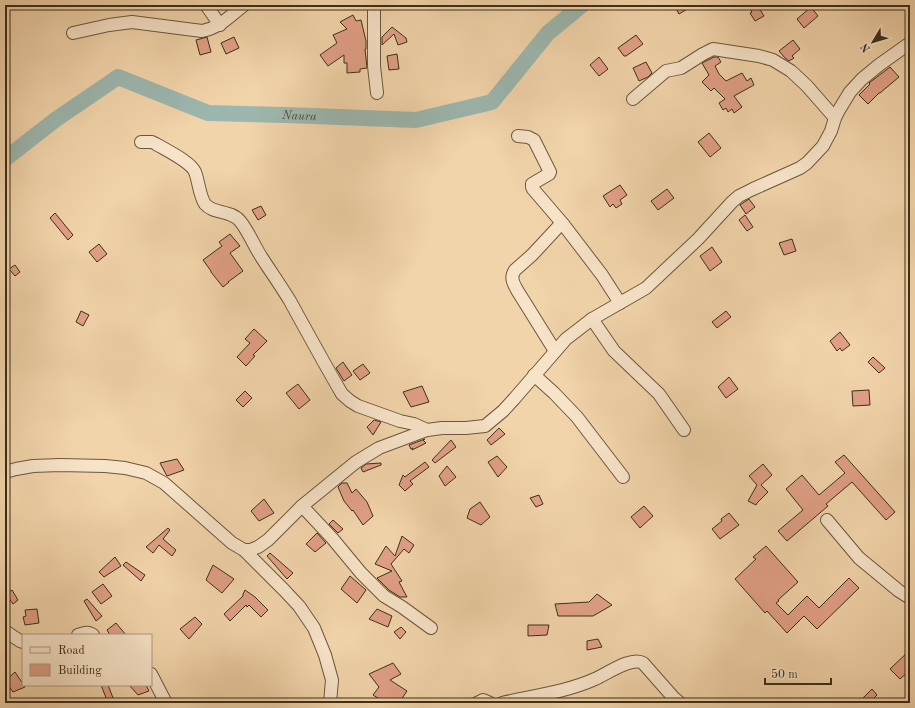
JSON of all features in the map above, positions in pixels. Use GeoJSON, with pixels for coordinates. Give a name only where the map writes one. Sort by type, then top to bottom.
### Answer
{"type":"FeatureCollection","features":[{"type":"Feature","properties":{"kind":"street"},"geometry":{"type":"LineString","coordinates":[[206,5],[220,25]]}},
{"type":"Feature","properties":{"kind":"street"},"geometry":{"type":"LineString","coordinates":[[73,33],[109,25],[132,22],[202,31],[220,25],[244,5]]}},
{"type":"Feature","properties":{"kind":"street"},"geometry":{"type":"LineString","coordinates":[[374,5],[374,66],[377,93]]}},
{"type":"Feature","properties":{"kind":"street"},"geometry":{"type":"LineString","coordinates":[[244,550],[250,550],[258,547],[268,540],[302,506],[356,462],[379,448],[426,430],[485,426],[503,411],[566,339],[592,319],[638,293],[654,281],[739,196],[753,188],[800,168],[807,163],[823,146],[831,131],[835,118],[850,92],[862,79],[879,65],[910,43]]}},
{"type":"Feature","properties":{"kind":"street"},"geometry":{"type":"LineString","coordinates":[[633,99],[666,71],[681,68],[702,54],[713,49],[759,56],[773,60],[791,71],[807,86],[835,118]]}},
{"type":"Feature","properties":{"kind":"street"},"geometry":{"type":"LineString","coordinates":[[518,136],[528,137],[534,140],[550,172],[532,184],[533,189],[563,224],[602,275],[620,303]]}},
{"type":"Feature","properties":{"kind":"street"},"geometry":{"type":"LineString","coordinates":[[141,142],[152,142],[190,164],[195,172],[202,198],[205,203],[211,209],[236,217],[244,226],[260,255],[289,300],[342,394],[358,406],[400,421],[414,424],[426,430]]}},
{"type":"Feature","properties":{"kind":"street"},"geometry":{"type":"LineString","coordinates":[[555,351],[517,290],[512,279],[512,274],[563,224]]}},
{"type":"Feature","properties":{"kind":"street"},"geometry":{"type":"LineString","coordinates":[[592,319],[614,351],[659,394],[684,430]]}},
{"type":"Feature","properties":{"kind":"street"},"geometry":{"type":"LineString","coordinates":[[534,375],[554,392],[577,417],[623,477]]}},
{"type":"Feature","properties":{"kind":"street"},"geometry":{"type":"LineString","coordinates":[[5,472],[33,466],[105,466],[125,468],[146,473],[164,484],[196,510],[227,539],[244,550],[299,606],[314,628],[325,655],[332,680],[330,703]]}},
{"type":"Feature","properties":{"kind":"street"},"geometry":{"type":"LineString","coordinates":[[302,506],[384,596],[431,628]]}},
{"type":"Feature","properties":{"kind":"street"},"geometry":{"type":"LineString","coordinates":[[827,520],[859,558],[910,598]]}},
{"type":"Feature","properties":{"kind":"street"},"geometry":{"type":"LineString","coordinates":[[5,631],[22,642]]}},
{"type":"Feature","properties":{"kind":"street"},"geometry":{"type":"LineString","coordinates":[[81,634],[90,632],[92,634]]}},
{"type":"Feature","properties":{"kind":"street"},"geometry":{"type":"LineString","coordinates":[[502,703],[571,688],[594,680],[628,663],[640,661],[680,703]]}},
{"type":"Feature","properties":{"kind":"street"},"geometry":{"type":"LineString","coordinates":[[152,676],[166,703]]}},
{"type":"Feature","properties":{"kind":"street"},"geometry":{"type":"LineString","coordinates":[[477,703],[483,700],[490,703]]}},
{"type":"Feature","properties":{"kind":"building"},"geometry":{"type":"Polygon","coordinates":[[[674,5],[694,5],[679,14],[674,5]]]}},
{"type":"Feature","properties":{"kind":"building"},"geometry":{"type":"Polygon","coordinates":[[[747,5],[757,5],[764,16],[755,21],[750,13],[752,12],[747,5]]]}},
{"type":"Feature","properties":{"kind":"building"},"geometry":{"type":"Polygon","coordinates":[[[811,7],[818,16],[804,28],[797,19],[811,7]]]}},
{"type":"Feature","properties":{"kind":"building"},"geometry":{"type":"Polygon","coordinates":[[[353,15],[356,21],[361,20],[366,41],[365,49],[367,68],[360,69],[360,72],[347,73],[347,63],[344,63],[344,55],[328,66],[320,55],[337,43],[333,35],[347,29],[340,22],[353,15]]]}},
{"type":"Feature","properties":{"kind":"building"},"geometry":{"type":"Polygon","coordinates":[[[392,27],[406,38],[407,42],[398,45],[394,34],[382,45],[382,37],[392,27]]]}},
{"type":"Feature","properties":{"kind":"building"},"geometry":{"type":"Polygon","coordinates":[[[636,35],[643,44],[624,56],[618,48],[636,35]]]}},
{"type":"Feature","properties":{"kind":"building"},"geometry":{"type":"Polygon","coordinates":[[[207,37],[211,52],[200,55],[196,40],[207,37]]]}},
{"type":"Feature","properties":{"kind":"building"},"geometry":{"type":"Polygon","coordinates":[[[234,37],[239,48],[226,54],[221,43],[234,37]]]}},
{"type":"Feature","properties":{"kind":"building"},"geometry":{"type":"Polygon","coordinates":[[[793,40],[800,49],[792,56],[794,58],[789,61],[779,51],[793,40]]]}},
{"type":"Feature","properties":{"kind":"building"},"geometry":{"type":"Polygon","coordinates":[[[397,54],[399,69],[389,70],[387,56],[397,54]]]}},
{"type":"Feature","properties":{"kind":"building"},"geometry":{"type":"Polygon","coordinates":[[[599,57],[608,69],[599,76],[590,65],[599,57]]]}},
{"type":"Feature","properties":{"kind":"building"},"geometry":{"type":"Polygon","coordinates":[[[714,57],[718,57],[721,62],[715,66],[719,74],[726,81],[742,73],[747,81],[751,78],[754,85],[734,96],[742,107],[734,113],[732,109],[728,112],[726,108],[723,110],[719,103],[725,99],[714,88],[711,91],[702,82],[709,75],[702,63],[714,57]]]}},
{"type":"Feature","properties":{"kind":"building"},"geometry":{"type":"Polygon","coordinates":[[[646,62],[652,73],[648,77],[639,81],[633,68],[646,62]]]}},
{"type":"Feature","properties":{"kind":"building"},"geometry":{"type":"Polygon","coordinates":[[[890,67],[899,77],[868,104],[859,95],[870,84],[869,83],[890,67]]]}},
{"type":"Feature","properties":{"kind":"building"},"geometry":{"type":"Polygon","coordinates":[[[709,133],[721,148],[710,157],[698,142],[709,133]]]}},
{"type":"Feature","properties":{"kind":"building"},"geometry":{"type":"Polygon","coordinates":[[[620,185],[627,195],[620,200],[622,204],[616,208],[613,204],[610,207],[603,196],[620,185]]]}},
{"type":"Feature","properties":{"kind":"building"},"geometry":{"type":"Polygon","coordinates":[[[667,189],[674,198],[658,210],[651,201],[667,189]]]}},
{"type":"Feature","properties":{"kind":"building"},"geometry":{"type":"Polygon","coordinates":[[[749,199],[755,207],[746,214],[740,205],[749,199]]]}},
{"type":"Feature","properties":{"kind":"building"},"geometry":{"type":"Polygon","coordinates":[[[261,206],[266,215],[258,220],[252,210],[261,206]]]}},
{"type":"Feature","properties":{"kind":"building"},"geometry":{"type":"Polygon","coordinates":[[[55,213],[73,235],[68,240],[50,218],[55,213]]]}},
{"type":"Feature","properties":{"kind":"building"},"geometry":{"type":"Polygon","coordinates":[[[745,215],[753,227],[747,231],[739,220],[745,215]]]}},
{"type":"Feature","properties":{"kind":"building"},"geometry":{"type":"Polygon","coordinates":[[[230,234],[240,246],[230,253],[243,271],[223,287],[203,260],[222,246],[219,242],[230,234]]]}},
{"type":"Feature","properties":{"kind":"building"},"geometry":{"type":"Polygon","coordinates":[[[792,239],[796,251],[784,255],[779,243],[792,239]]]}},
{"type":"Feature","properties":{"kind":"building"},"geometry":{"type":"Polygon","coordinates":[[[99,244],[107,254],[97,262],[89,252],[99,244]]]}},
{"type":"Feature","properties":{"kind":"building"},"geometry":{"type":"Polygon","coordinates":[[[712,247],[722,262],[710,271],[700,256],[712,247]]]}},
{"type":"Feature","properties":{"kind":"building"},"geometry":{"type":"Polygon","coordinates":[[[15,265],[20,272],[15,276],[9,269],[15,265]]]}},
{"type":"Feature","properties":{"kind":"building"},"geometry":{"type":"Polygon","coordinates":[[[81,311],[89,315],[83,326],[76,322],[81,311]]]}},
{"type":"Feature","properties":{"kind":"building"},"geometry":{"type":"Polygon","coordinates":[[[726,311],[731,317],[717,328],[712,322],[726,311]]]}},
{"type":"Feature","properties":{"kind":"building"},"geometry":{"type":"Polygon","coordinates":[[[254,329],[267,341],[253,355],[255,356],[246,366],[237,357],[250,343],[245,339],[254,329]]]}},
{"type":"Feature","properties":{"kind":"building"},"geometry":{"type":"Polygon","coordinates":[[[840,332],[850,345],[842,351],[840,348],[837,351],[830,341],[840,332]]]}},
{"type":"Feature","properties":{"kind":"building"},"geometry":{"type":"Polygon","coordinates":[[[873,357],[885,368],[879,373],[868,362],[873,357]]]}},
{"type":"Feature","properties":{"kind":"building"},"geometry":{"type":"Polygon","coordinates":[[[343,362],[352,375],[344,381],[336,368],[343,362]]]}},
{"type":"Feature","properties":{"kind":"building"},"geometry":{"type":"Polygon","coordinates":[[[363,364],[370,373],[360,380],[353,371],[363,364]]]}},
{"type":"Feature","properties":{"kind":"building"},"geometry":{"type":"Polygon","coordinates":[[[729,377],[738,389],[726,398],[718,387],[729,377]]]}},
{"type":"Feature","properties":{"kind":"building"},"geometry":{"type":"Polygon","coordinates":[[[298,384],[310,400],[299,409],[286,393],[298,384]]]}},
{"type":"Feature","properties":{"kind":"building"},"geometry":{"type":"Polygon","coordinates":[[[422,386],[429,402],[411,407],[403,392],[422,386]]]}},
{"type":"Feature","properties":{"kind":"building"},"geometry":{"type":"Polygon","coordinates":[[[869,390],[870,405],[853,406],[852,391],[869,390]]]}},
{"type":"Feature","properties":{"kind":"building"},"geometry":{"type":"Polygon","coordinates":[[[245,391],[252,398],[243,407],[236,400],[245,391]]]}},
{"type":"Feature","properties":{"kind":"building"},"geometry":{"type":"Polygon","coordinates":[[[374,420],[381,422],[373,435],[367,427],[374,420]]]}},
{"type":"Feature","properties":{"kind":"building"},"geometry":{"type":"Polygon","coordinates":[[[499,428],[505,434],[491,445],[487,440],[499,428]]]}},
{"type":"Feature","properties":{"kind":"building"},"geometry":{"type":"Polygon","coordinates":[[[425,439],[423,440],[426,443],[412,450],[413,448],[411,449],[409,445],[425,439]]]}},
{"type":"Feature","properties":{"kind":"building"},"geometry":{"type":"Polygon","coordinates":[[[451,440],[456,447],[435,463],[432,460],[451,440]]]}},
{"type":"Feature","properties":{"kind":"building"},"geometry":{"type":"Polygon","coordinates":[[[844,455],[895,512],[886,520],[852,482],[826,504],[828,506],[787,541],[778,531],[803,510],[786,489],[802,475],[819,495],[845,473],[835,462],[844,455]]]}},
{"type":"Feature","properties":{"kind":"building"},"geometry":{"type":"Polygon","coordinates":[[[497,456],[507,467],[498,477],[488,462],[497,456]]]}},
{"type":"Feature","properties":{"kind":"building"},"geometry":{"type":"Polygon","coordinates":[[[177,459],[184,470],[167,476],[160,463],[177,459]]]}},
{"type":"Feature","properties":{"kind":"building"},"geometry":{"type":"Polygon","coordinates":[[[425,462],[429,467],[410,481],[413,484],[405,491],[399,485],[403,475],[405,477],[425,462]]]}},
{"type":"Feature","properties":{"kind":"building"},"geometry":{"type":"Polygon","coordinates":[[[381,463],[381,465],[363,472],[361,468],[366,464],[381,463]]]}},
{"type":"Feature","properties":{"kind":"building"},"geometry":{"type":"Polygon","coordinates":[[[763,464],[772,475],[761,485],[768,492],[756,505],[748,501],[757,485],[749,476],[763,464]]]}},
{"type":"Feature","properties":{"kind":"building"},"geometry":{"type":"Polygon","coordinates":[[[447,466],[456,477],[445,486],[439,476],[447,466]]]}},
{"type":"Feature","properties":{"kind":"building"},"geometry":{"type":"Polygon","coordinates":[[[342,483],[347,483],[352,493],[356,489],[367,502],[373,516],[363,525],[353,510],[352,511],[344,501],[338,487],[342,483]]]}},
{"type":"Feature","properties":{"kind":"building"},"geometry":{"type":"Polygon","coordinates":[[[539,495],[543,504],[536,507],[530,498],[539,495]]]}},
{"type":"Feature","properties":{"kind":"building"},"geometry":{"type":"Polygon","coordinates":[[[264,499],[274,513],[259,521],[251,511],[264,499]]]}},
{"type":"Feature","properties":{"kind":"building"},"geometry":{"type":"Polygon","coordinates":[[[480,502],[490,517],[481,525],[467,518],[470,509],[480,502]]]}},
{"type":"Feature","properties":{"kind":"building"},"geometry":{"type":"Polygon","coordinates":[[[644,506],[653,516],[640,528],[631,517],[644,506]]]}},
{"type":"Feature","properties":{"kind":"building"},"geometry":{"type":"Polygon","coordinates":[[[729,513],[739,525],[720,539],[712,529],[729,513]]]}},
{"type":"Feature","properties":{"kind":"building"},"geometry":{"type":"Polygon","coordinates":[[[333,520],[343,529],[338,533],[329,524],[333,520]]]}},
{"type":"Feature","properties":{"kind":"building"},"geometry":{"type":"Polygon","coordinates":[[[168,528],[170,530],[163,539],[176,550],[172,556],[159,545],[153,553],[146,547],[168,528]]]}},
{"type":"Feature","properties":{"kind":"building"},"geometry":{"type":"Polygon","coordinates":[[[317,533],[326,543],[315,552],[306,544],[317,533]]]}},
{"type":"Feature","properties":{"kind":"building"},"geometry":{"type":"Polygon","coordinates":[[[402,536],[414,545],[409,553],[404,549],[391,564],[402,581],[399,582],[407,597],[400,597],[389,590],[377,578],[392,571],[375,564],[386,546],[395,556],[402,536]]]}},
{"type":"Feature","properties":{"kind":"building"},"geometry":{"type":"Polygon","coordinates":[[[766,546],[798,582],[776,603],[788,615],[807,596],[819,608],[849,578],[859,588],[817,629],[804,616],[787,633],[767,611],[765,613],[735,579],[756,559],[753,557],[766,546]]]}},
{"type":"Feature","properties":{"kind":"building"},"geometry":{"type":"Polygon","coordinates":[[[270,553],[293,573],[287,579],[267,556],[270,553]]]}},
{"type":"Feature","properties":{"kind":"building"},"geometry":{"type":"Polygon","coordinates":[[[115,557],[121,566],[104,577],[99,572],[115,557]]]}},
{"type":"Feature","properties":{"kind":"building"},"geometry":{"type":"Polygon","coordinates":[[[126,562],[145,575],[141,581],[123,565],[126,562]]]}},
{"type":"Feature","properties":{"kind":"building"},"geometry":{"type":"Polygon","coordinates":[[[213,565],[234,579],[222,593],[206,580],[213,565]]]}},
{"type":"Feature","properties":{"kind":"building"},"geometry":{"type":"Polygon","coordinates":[[[350,576],[366,590],[357,603],[341,589],[350,576]]]}},
{"type":"Feature","properties":{"kind":"building"},"geometry":{"type":"Polygon","coordinates":[[[103,584],[112,596],[101,604],[92,592],[103,584]]]}},
{"type":"Feature","properties":{"kind":"building"},"geometry":{"type":"Polygon","coordinates":[[[12,590],[18,600],[13,604],[6,594],[12,590]]]}},
{"type":"Feature","properties":{"kind":"building"},"geometry":{"type":"Polygon","coordinates":[[[245,590],[255,597],[268,610],[261,617],[249,605],[247,607],[246,605],[230,621],[224,614],[243,596],[245,590]]]}},
{"type":"Feature","properties":{"kind":"building"},"geometry":{"type":"Polygon","coordinates":[[[597,594],[612,605],[593,616],[558,616],[555,604],[589,602],[597,594]]]}},
{"type":"Feature","properties":{"kind":"building"},"geometry":{"type":"Polygon","coordinates":[[[87,599],[102,616],[96,621],[84,601],[87,599]]]}},
{"type":"Feature","properties":{"kind":"building"},"geometry":{"type":"Polygon","coordinates":[[[37,609],[39,623],[25,625],[23,617],[26,616],[25,610],[37,609]]]}},
{"type":"Feature","properties":{"kind":"building"},"geometry":{"type":"Polygon","coordinates":[[[377,609],[392,616],[388,627],[369,619],[377,609]]]}},
{"type":"Feature","properties":{"kind":"building"},"geometry":{"type":"Polygon","coordinates":[[[195,617],[202,624],[189,639],[180,629],[195,617]]]}},
{"type":"Feature","properties":{"kind":"building"},"geometry":{"type":"Polygon","coordinates":[[[116,623],[125,634],[109,634],[107,630],[116,623]]]}},
{"type":"Feature","properties":{"kind":"building"},"geometry":{"type":"Polygon","coordinates":[[[528,625],[549,625],[547,635],[528,636],[528,625]]]}},
{"type":"Feature","properties":{"kind":"building"},"geometry":{"type":"Polygon","coordinates":[[[401,627],[406,632],[400,639],[394,632],[401,627]]]}},
{"type":"Feature","properties":{"kind":"building"},"geometry":{"type":"Polygon","coordinates":[[[598,639],[602,647],[587,650],[587,641],[598,639]]]}},
{"type":"Feature","properties":{"kind":"building"},"geometry":{"type":"Polygon","coordinates":[[[910,650],[910,670],[900,679],[890,669],[910,650]]]}},
{"type":"Feature","properties":{"kind":"building"},"geometry":{"type":"Polygon","coordinates":[[[393,663],[401,674],[390,680],[407,691],[399,703],[386,703],[373,695],[379,687],[369,674],[393,663]]]}},
{"type":"Feature","properties":{"kind":"building"},"geometry":{"type":"Polygon","coordinates":[[[15,672],[22,682],[22,686],[25,687],[13,692],[5,681],[15,672]]]}},
{"type":"Feature","properties":{"kind":"building"},"geometry":{"type":"Polygon","coordinates":[[[101,686],[108,686],[115,703],[108,703],[101,686]]]}},
{"type":"Feature","properties":{"kind":"building"},"geometry":{"type":"Polygon","coordinates":[[[130,686],[146,686],[149,691],[138,695],[130,686]]]}},
{"type":"Feature","properties":{"kind":"building"},"geometry":{"type":"Polygon","coordinates":[[[872,689],[877,695],[869,703],[858,703],[872,689]]]}},
{"type":"Feature","properties":{"kind":"waterway","name":"Naura"},"geometry":{"type":"LineString","coordinates":[[5,159],[55,120],[118,77],[208,113],[416,120],[492,102],[548,33],[582,5]]}}]}
